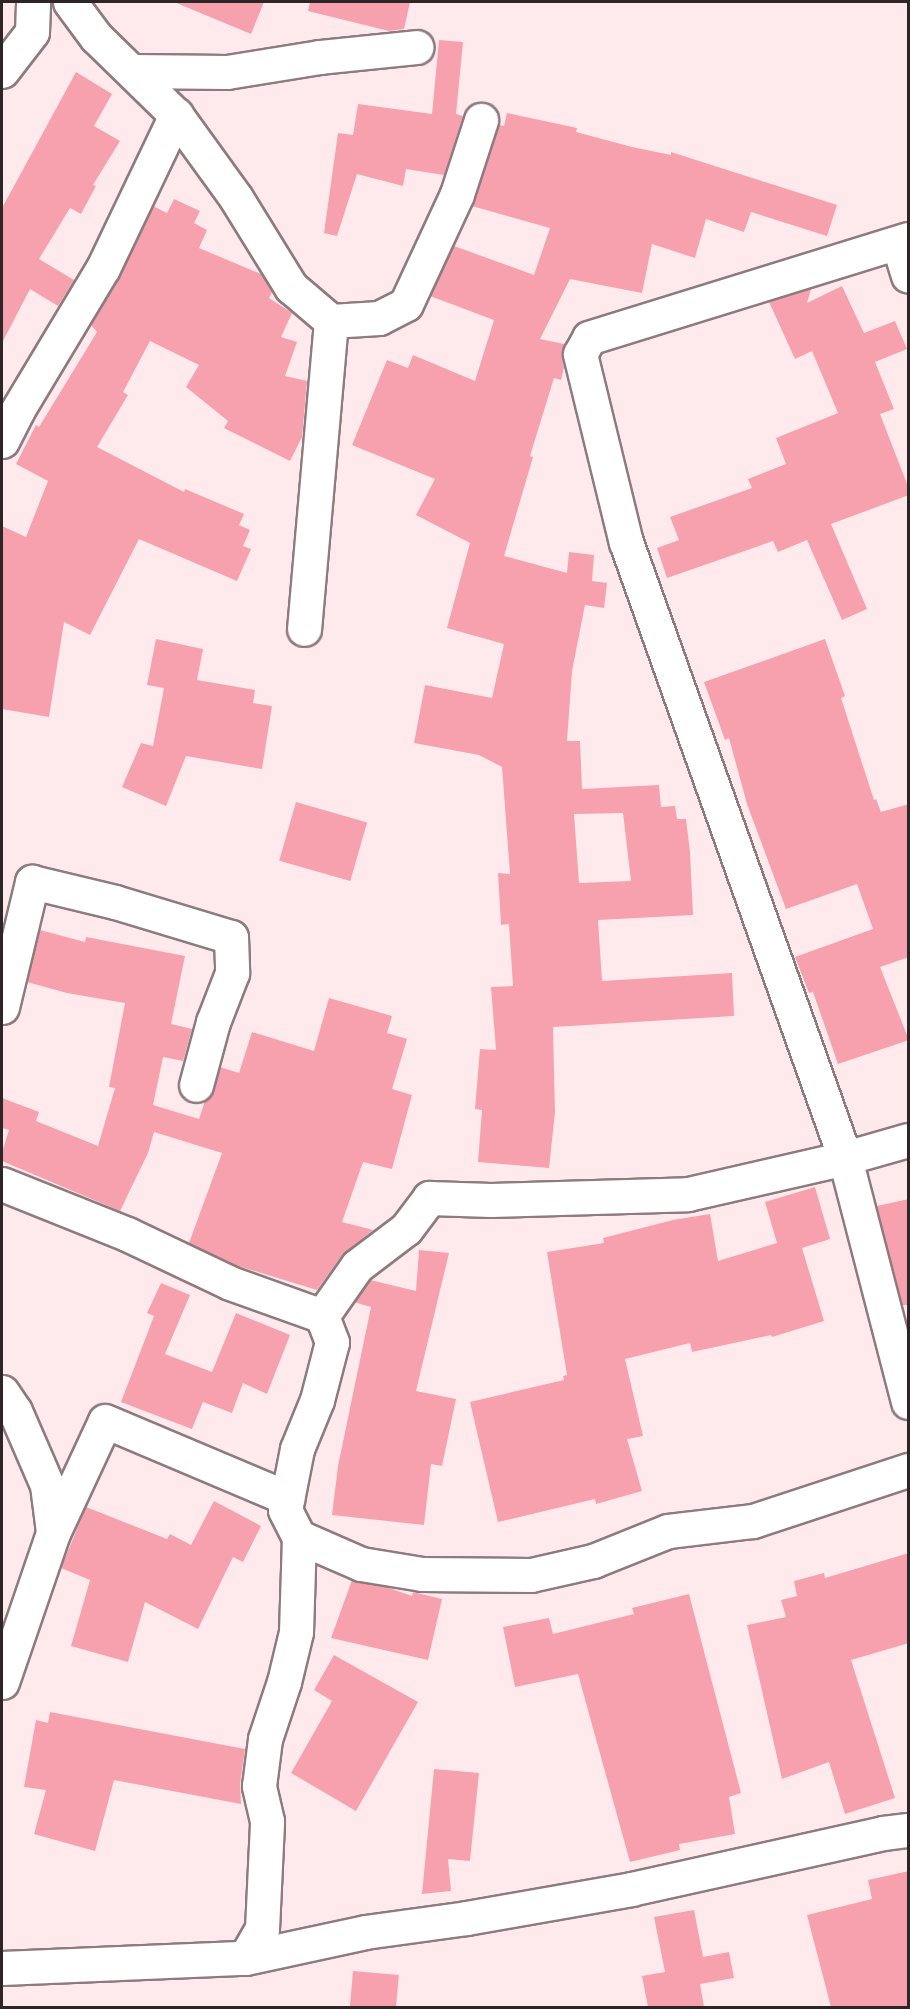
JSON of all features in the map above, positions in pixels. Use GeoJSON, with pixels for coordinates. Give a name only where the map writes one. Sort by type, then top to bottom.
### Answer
{"type":"FeatureCollection","features":[{"type":"Feature","properties":{"kind":"street"},"geometry":{"type":"LineString","coordinates":[[2,71],[32,32],[33,2]]}},
{"type":"Feature","properties":{"kind":"street"},"geometry":{"type":"LineString","coordinates":[[69,2],[96,37],[176,114],[236,198],[291,287],[331,321],[379,318],[406,304],[457,194],[481,120]]}},
{"type":"Feature","properties":{"kind":"street"},"geometry":{"type":"LineString","coordinates":[[132,71],[227,72],[320,57],[416,47]]}},
{"type":"Feature","properties":{"kind":"street"},"geometry":{"type":"LineString","coordinates":[[2,441],[14,402],[103,268],[176,114]]}},
{"type":"Feature","properties":{"kind":"street"},"geometry":{"type":"LineString","coordinates":[[909,275],[903,241],[589,338],[580,354],[626,542],[845,1158],[909,1402]]}},
{"type":"Feature","properties":{"kind":"street"},"geometry":{"type":"LineString","coordinates":[[304,628],[331,321]]}},
{"type":"Feature","properties":{"kind":"street"},"geometry":{"type":"LineString","coordinates":[[2,1007],[32,882],[115,902],[231,937],[232,973],[213,1022],[196,1085]]}},
{"type":"Feature","properties":{"kind":"street"},"geometry":{"type":"LineString","coordinates":[[322,1316],[357,1266],[406,1229],[429,1198],[491,1200],[688,1194],[845,1158],[909,1140]]}},
{"type":"Feature","properties":{"kind":"street"},"geometry":{"type":"LineString","coordinates":[[2,1184],[127,1234],[230,1283],[322,1316],[332,1342],[317,1400],[297,1449],[285,1510],[299,1537],[296,1632],[284,1682],[265,1738],[259,1786],[267,1821],[262,1929],[245,1958]]}},
{"type":"Feature","properties":{"kind":"street"},"geometry":{"type":"LineString","coordinates":[[2,1392],[15,1411],[47,1485],[53,1533]]}},
{"type":"Feature","properties":{"kind":"street"},"geometry":{"type":"LineString","coordinates":[[2,1682],[53,1533],[105,1421],[287,1498]]}},
{"type":"Feature","properties":{"kind":"street"},"geometry":{"type":"LineString","coordinates":[[299,1537],[361,1564],[422,1574],[531,1575],[594,1561],[668,1531],[753,1521],[909,1470]]}},
{"type":"Feature","properties":{"kind":"street"},"geometry":{"type":"LineString","coordinates":[[2,1968],[245,1958],[365,1932],[467,1918],[631,1889],[884,1833],[909,1830]]}},
{"type":"Feature","properties":{"kind":"building"},"geometry":{"type":"Polygon","coordinates":[[[174,2],[264,2],[251,34],[174,2]]]}},
{"type":"Feature","properties":{"kind":"building"},"geometry":{"type":"Polygon","coordinates":[[[310,2],[410,2],[404,29],[389,31],[308,11],[310,2]]]}},
{"type":"Feature","properties":{"kind":"building"},"geometry":{"type":"Polygon","coordinates":[[[439,40],[463,42],[456,114],[463,116],[444,175],[406,169],[403,186],[357,174],[337,236],[324,233],[338,133],[353,135],[358,104],[432,114],[439,40]]]}},
{"type":"Feature","properties":{"kind":"building"},"geometry":{"type":"Polygon","coordinates":[[[76,72],[112,94],[94,126],[120,141],[93,185],[96,186],[81,214],[70,208],[39,259],[74,280],[58,306],[30,289],[2,343],[2,208],[76,72]]]}},
{"type":"Feature","properties":{"kind":"building"},"geometry":{"type":"Polygon","coordinates":[[[507,113],[577,128],[576,132],[632,147],[671,155],[671,152],[837,205],[827,236],[751,212],[744,232],[706,219],[695,258],[652,244],[642,293],[570,279],[540,339],[564,344],[562,358],[564,367],[561,380],[554,378],[530,456],[533,457],[504,556],[567,573],[569,552],[594,555],[592,581],[607,583],[604,608],[585,605],[572,671],[567,741],[580,741],[582,789],[659,785],[661,807],[675,806],[677,819],[686,819],[690,852],[693,915],[598,920],[602,981],[732,973],[734,1016],[553,1027],[555,1112],[549,1168],[478,1162],[482,1110],[475,1109],[480,1049],[496,1050],[491,987],[513,986],[509,924],[501,925],[498,873],[510,874],[502,767],[479,755],[414,743],[425,685],[492,698],[504,644],[447,628],[470,543],[416,515],[435,479],[352,445],[387,360],[408,368],[413,355],[475,381],[494,320],[430,296],[454,246],[534,275],[550,228],[472,206],[499,125],[504,126],[507,113]],[[623,813],[574,814],[579,883],[631,881],[623,813]]]}},
{"type":"Feature","properties":{"kind":"building"},"geometry":{"type":"Polygon","coordinates":[[[174,199],[200,211],[194,223],[207,230],[199,248],[261,274],[272,292],[269,298],[292,313],[281,337],[297,342],[285,376],[307,381],[302,437],[290,461],[224,428],[228,421],[186,387],[199,365],[150,341],[123,392],[128,395],[97,447],[184,492],[185,489],[244,514],[239,525],[250,530],[243,546],[251,549],[237,581],[139,539],[90,635],[64,622],[49,717],[2,709],[2,526],[26,537],[48,481],[16,464],[36,425],[39,427],[97,332],[91,325],[120,276],[153,206],[167,213],[174,199]]]}},
{"type":"Feature","properties":{"kind":"building"},"geometry":{"type":"Polygon","coordinates":[[[842,286],[864,333],[895,321],[907,349],[875,362],[894,409],[880,414],[909,489],[909,495],[831,524],[867,609],[842,620],[807,540],[778,552],[773,541],[667,578],[657,548],[679,540],[670,517],[752,488],[748,479],[786,464],[776,438],[838,413],[812,351],[795,359],[769,302],[811,289],[807,303],[842,286]]]}},
{"type":"Feature","properties":{"kind":"building"},"geometry":{"type":"Polygon","coordinates":[[[156,639],[203,649],[197,680],[255,690],[253,703],[272,706],[262,769],[186,756],[166,806],[122,787],[141,743],[153,746],[164,688],[147,685],[156,639]]]}},
{"type":"Feature","properties":{"kind":"building"},"geometry":{"type":"Polygon","coordinates":[[[825,639],[845,696],[841,698],[874,800],[876,799],[881,812],[909,804],[909,957],[880,967],[909,1040],[838,1064],[813,992],[809,993],[795,957],[873,929],[857,884],[786,909],[747,804],[729,738],[725,740],[704,682],[825,639]]]}},
{"type":"Feature","properties":{"kind":"building"},"geometry":{"type":"Polygon","coordinates":[[[296,802],[367,822],[350,881],[279,861],[296,802]]]}},
{"type":"Feature","properties":{"kind":"building"},"geometry":{"type":"Polygon","coordinates":[[[40,930],[85,942],[86,937],[185,956],[171,1024],[192,1029],[183,1061],[163,1057],[153,1105],[199,1119],[205,1101],[214,1090],[220,1067],[239,1073],[252,1032],[314,1051],[329,998],[392,1016],[387,1033],[407,1039],[392,1089],[412,1095],[392,1169],[363,1162],[342,1222],[373,1230],[342,1255],[317,1290],[235,1265],[189,1243],[222,1153],[154,1132],[148,1153],[120,1211],[2,1161],[2,1152],[9,1130],[2,1128],[2,1098],[39,1112],[36,1121],[98,1146],[115,1088],[109,1087],[125,1003],[67,993],[27,982],[40,930]]]}},
{"type":"Feature","properties":{"kind":"building"},"geometry":{"type":"Polygon","coordinates":[[[815,1187],[830,1239],[802,1248],[824,1321],[772,1337],[771,1335],[692,1352],[690,1343],[625,1359],[643,1436],[627,1439],[642,1491],[596,1504],[595,1499],[498,1522],[470,1402],[564,1380],[563,1376],[567,1375],[547,1252],[604,1243],[603,1238],[673,1220],[710,1214],[718,1261],[777,1243],[765,1202],[815,1187]]]}},
{"type":"Feature","properties":{"kind":"building"},"geometry":{"type":"Polygon","coordinates":[[[909,1199],[909,1305],[902,1305],[877,1206],[909,1199]]]}},
{"type":"Feature","properties":{"kind":"building"},"geometry":{"type":"Polygon","coordinates":[[[419,1250],[449,1253],[416,1391],[456,1399],[442,1466],[431,1464],[424,1525],[332,1515],[338,1466],[371,1307],[354,1302],[370,1280],[416,1291],[419,1250]]]}},
{"type":"Feature","properties":{"kind":"building"},"geometry":{"type":"Polygon","coordinates":[[[161,1283],[190,1295],[165,1354],[212,1372],[236,1313],[290,1335],[267,1394],[243,1383],[232,1413],[203,1402],[192,1429],[121,1402],[154,1316],[147,1313],[161,1283]]]}},
{"type":"Feature","properties":{"kind":"building"},"geometry":{"type":"Polygon","coordinates":[[[214,1501],[261,1526],[243,1562],[233,1557],[198,1629],[145,1602],[128,1662],[71,1646],[90,1580],[61,1568],[86,1507],[167,1539],[170,1534],[191,1545],[214,1501]]]}},
{"type":"Feature","properties":{"kind":"building"},"geometry":{"type":"Polygon","coordinates":[[[909,1553],[909,1643],[851,1660],[895,1798],[845,1814],[829,1762],[782,1779],[747,1625],[786,1617],[781,1600],[797,1596],[794,1581],[824,1573],[825,1578],[909,1553]]]}},
{"type":"Feature","properties":{"kind":"building"},"geometry":{"type":"Polygon","coordinates":[[[352,1580],[386,1587],[412,1596],[413,1592],[442,1599],[428,1660],[331,1638],[352,1580]]]}},
{"type":"Feature","properties":{"kind":"building"},"geometry":{"type":"Polygon","coordinates":[[[689,1594],[741,1793],[729,1797],[735,1834],[679,1844],[680,1850],[630,1862],[578,1674],[515,1687],[503,1627],[549,1618],[553,1634],[634,1614],[632,1608],[689,1594]]]}},
{"type":"Feature","properties":{"kind":"building"},"geometry":{"type":"Polygon","coordinates":[[[334,1655],[418,1702],[356,1811],[291,1773],[332,1701],[314,1690],[334,1655]]]}},
{"type":"Feature","properties":{"kind":"building"},"geometry":{"type":"Polygon","coordinates":[[[50,1712],[245,1749],[240,1784],[241,1804],[114,1780],[95,1851],[34,1834],[46,1790],[24,1787],[36,1720],[48,1723],[50,1712]]]}},
{"type":"Feature","properties":{"kind":"building"},"geometry":{"type":"Polygon","coordinates":[[[434,1769],[479,1773],[470,1861],[448,1859],[451,1891],[422,1894],[434,1769]]]}},
{"type":"Feature","properties":{"kind":"building"},"geometry":{"type":"Polygon","coordinates":[[[909,1871],[909,2007],[831,2007],[807,1915],[872,1899],[868,1880],[909,1871]]]}},
{"type":"Feature","properties":{"kind":"building"},"geometry":{"type":"Polygon","coordinates":[[[694,1910],[703,1957],[729,1952],[734,1978],[700,1984],[704,2007],[648,2007],[642,1976],[665,1972],[654,1917],[694,1910]]]}},
{"type":"Feature","properties":{"kind":"building"},"geometry":{"type":"Polygon","coordinates":[[[353,1971],[399,1975],[396,2008],[350,2007],[353,1971]]]}}]}
